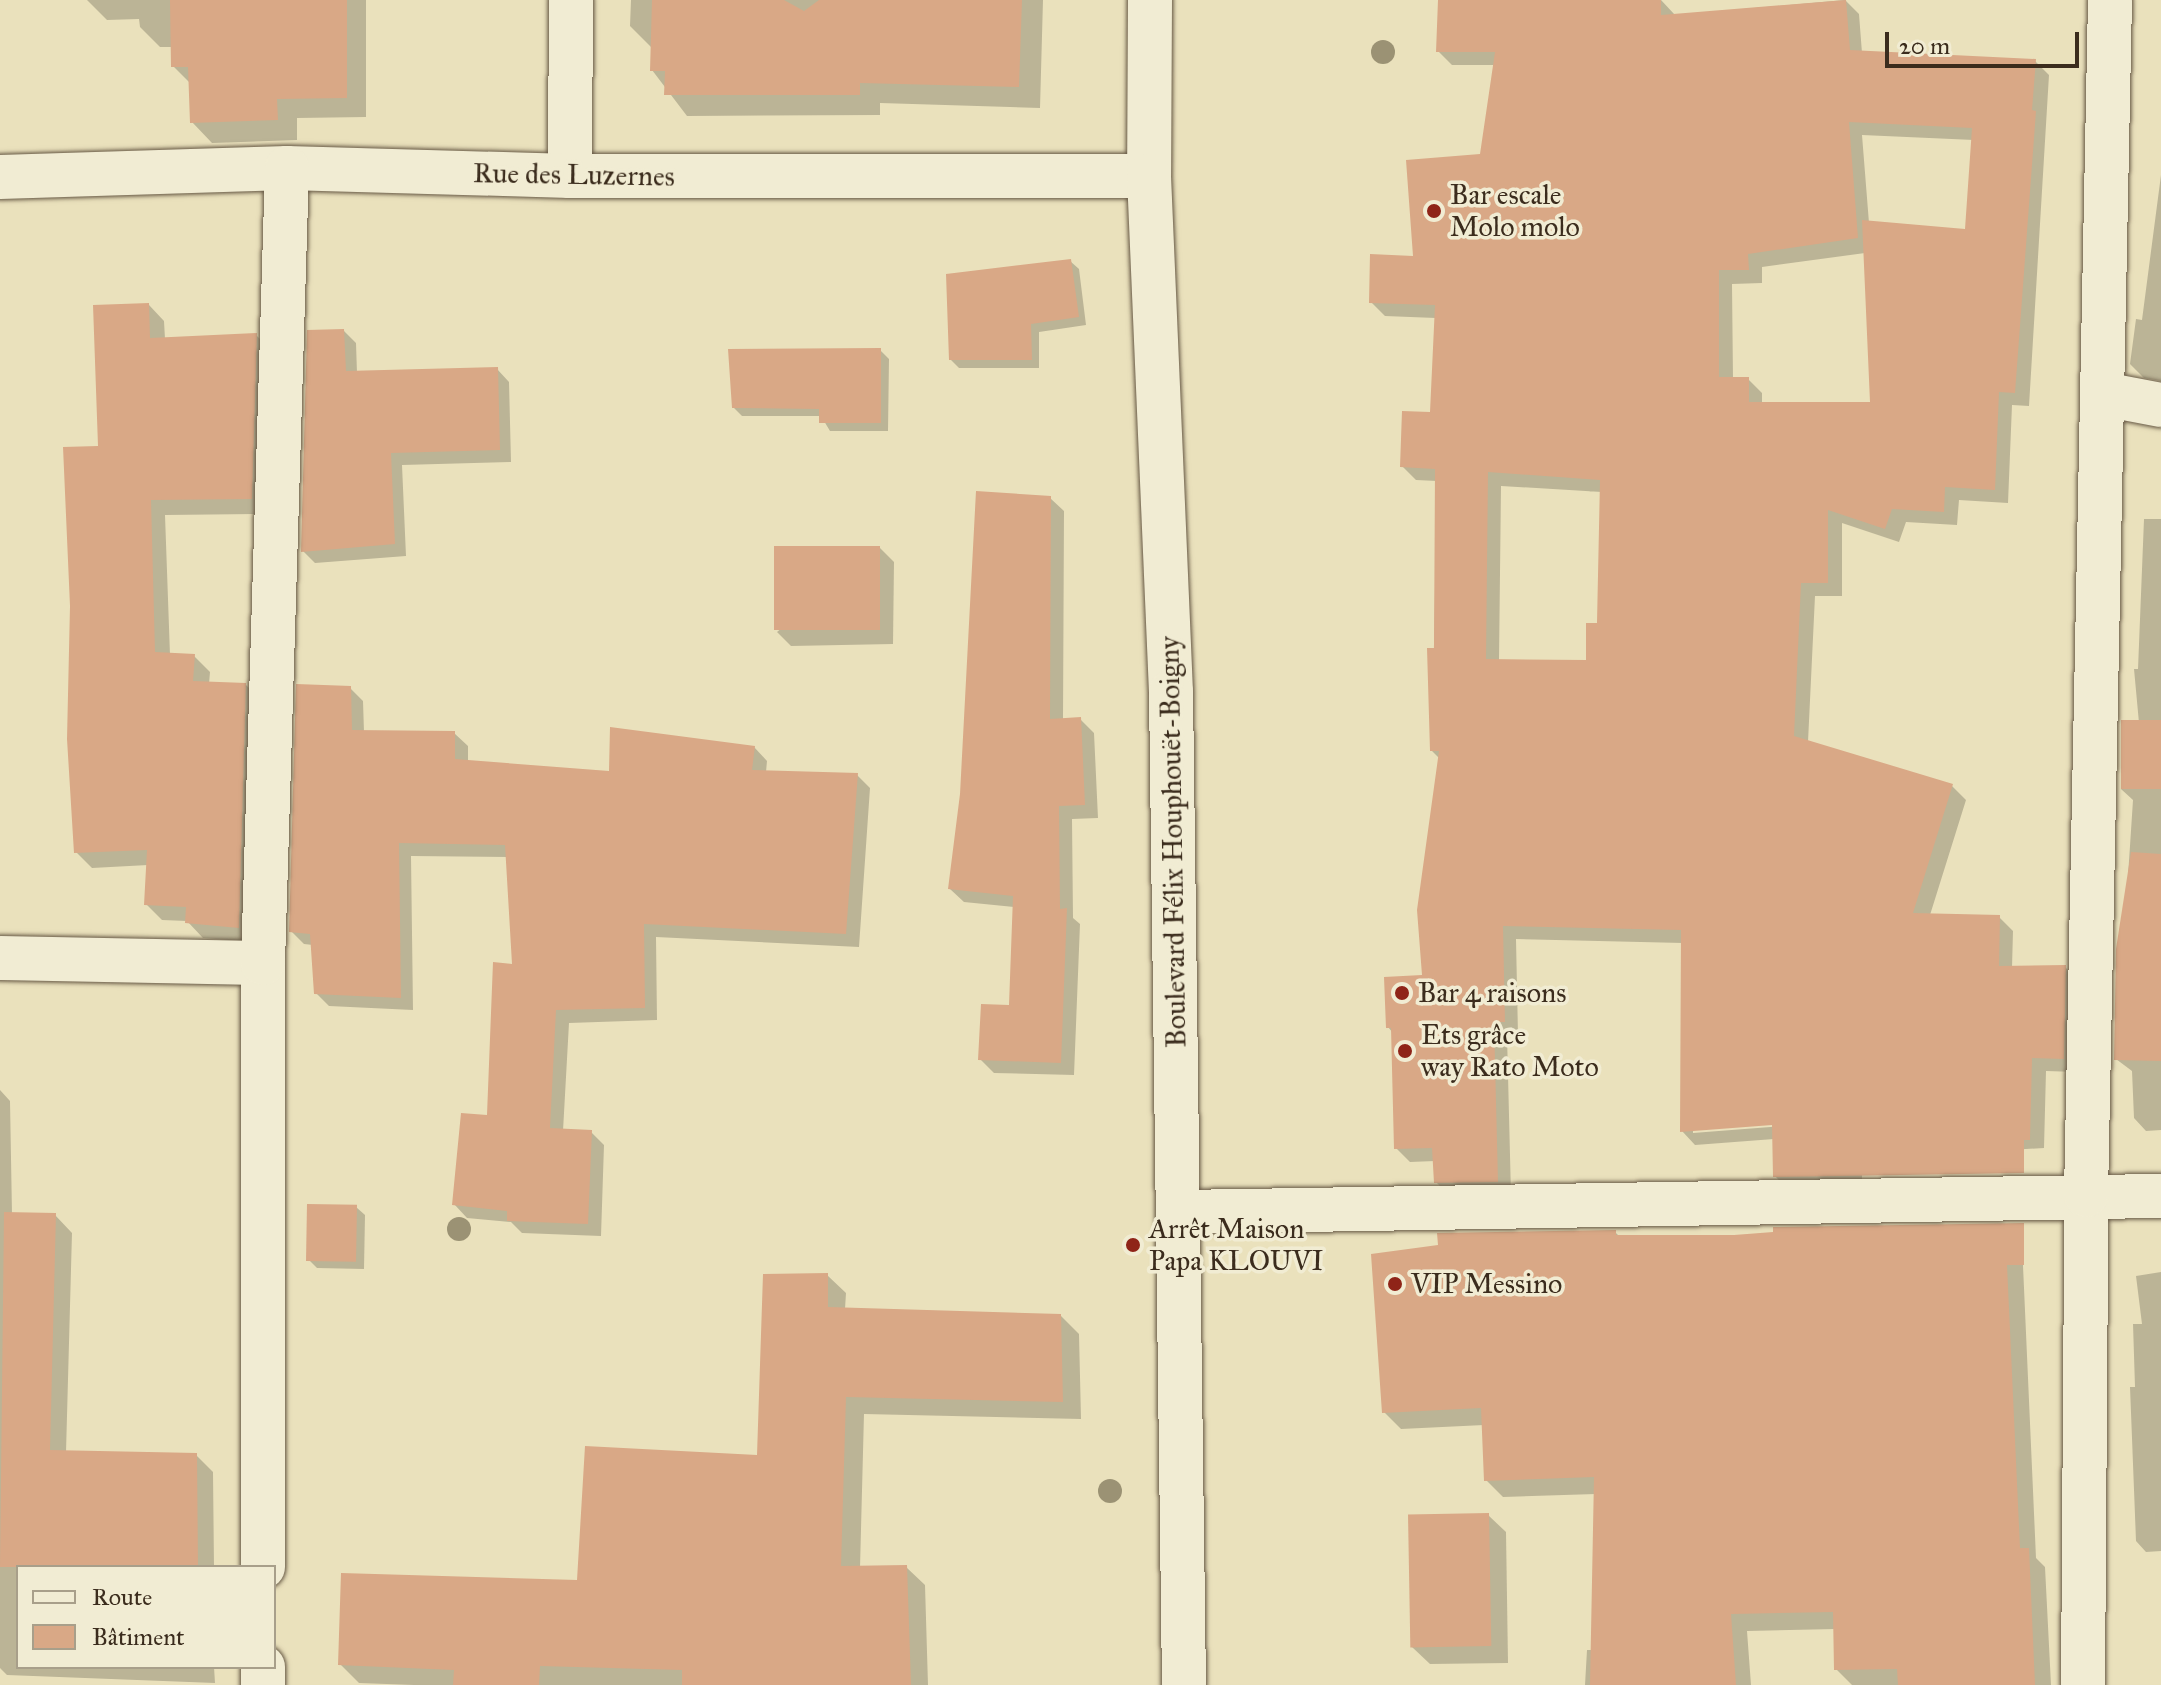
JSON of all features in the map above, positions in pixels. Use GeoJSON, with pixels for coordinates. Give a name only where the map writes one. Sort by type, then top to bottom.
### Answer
{"type":"FeatureCollection","features":[{"type":"Feature","properties":{"kind":"street"},"geometry":{"type":"LineString","coordinates":[[570,176],[571,0]]}},
{"type":"Feature","properties":{"kind":"street","name":"Boulevard Félix Houphouët-Boigny"},"geometry":{"type":"LineString","coordinates":[[1150,0],[1149,176],[1171,692],[1181,1212],[1184,1685]]}},
{"type":"Feature","properties":{"kind":"street"},"geometry":{"type":"LineString","coordinates":[[2083,1685],[2086,1195],[2110,0]]}},
{"type":"Feature","properties":{"kind":"street"},"geometry":{"type":"LineString","coordinates":[[263,1565],[263,963],[287,168]]}},
{"type":"Feature","properties":{"kind":"street","name":"Rue des Luzernes"},"geometry":{"type":"LineString","coordinates":[[0,177],[287,168],[570,176],[1149,176]]}},
{"type":"Feature","properties":{"kind":"street"},"geometry":{"type":"LineString","coordinates":[[2103,394],[2161,405]]}},
{"type":"Feature","properties":{"kind":"street"},"geometry":{"type":"LineString","coordinates":[[0,958],[263,963]]}},
{"type":"Feature","properties":{"kind":"street"},"geometry":{"type":"LineString","coordinates":[[1181,1212],[2161,1196]]}},
{"type":"Feature","properties":{"kind":"building"},"geometry":{"type":"Polygon","coordinates":[[[170,0],[347,0],[347,98],[277,99],[278,120],[190,123],[188,67],[171,67],[170,0]]]}},
{"type":"Feature","properties":{"kind":"building"},"geometry":{"type":"Polygon","coordinates":[[[652,0],[784,0],[804,11],[819,0],[1022,0],[1019,87],[860,83],[860,95],[664,95],[665,71],[650,71],[652,0]]]}},
{"type":"Feature","properties":{"kind":"building"},"geometry":{"type":"Polygon","coordinates":[[[1438,0],[1661,0],[1661,15],[1846,0],[1850,50],[2036,59],[2032,110],[2036,111],[2015,393],[1999,392],[1995,490],[1945,487],[1944,512],[1892,509],[1885,529],[1828,510],[1828,583],[1801,583],[1794,736],[1953,784],[1913,913],[2000,915],[1999,966],[2066,965],[2064,1059],[2032,1058],[2030,1140],[2024,1140],[2024,1173],[1773,1177],[1772,1125],[1680,1132],[1681,930],[1503,926],[1505,1022],[1494,1022],[1498,1182],[1434,1183],[1432,1148],[1394,1149],[1391,1028],[1386,1028],[1384,977],[1422,975],[1417,910],[1439,751],[1430,751],[1427,648],[1434,648],[1435,469],[1400,467],[1402,411],[1430,412],[1435,305],[1369,303],[1370,254],[1413,256],[1406,160],[1480,154],[1495,52],[1436,52],[1438,0]],[[1849,122],[1858,238],[1748,254],[1749,270],[1719,270],[1719,377],[1749,377],[1749,402],[1870,402],[1862,220],[1965,229],[1972,128],[1849,122]],[[1488,472],[1486,659],[1586,660],[1586,623],[1597,623],[1600,480],[1488,472]]]}},
{"type":"Feature","properties":{"kind":"building"},"geometry":{"type":"Polygon","coordinates":[[[1071,259],[1079,317],[1031,324],[1032,360],[949,360],[946,274],[1071,259]]]}},
{"type":"Feature","properties":{"kind":"building"},"geometry":{"type":"Polygon","coordinates":[[[149,303],[150,338],[257,333],[252,499],[151,500],[155,652],[195,654],[193,681],[246,683],[239,928],[185,923],[186,907],[144,905],[147,850],[74,853],[67,739],[70,606],[63,447],[98,446],[93,305],[149,303]]]}},
{"type":"Feature","properties":{"kind":"building"},"geometry":{"type":"Polygon","coordinates":[[[344,329],[346,371],[498,367],[500,450],[391,453],[395,544],[301,552],[307,330],[344,329]]]}},
{"type":"Feature","properties":{"kind":"building"},"geometry":{"type":"Polygon","coordinates":[[[881,348],[881,423],[819,423],[819,409],[732,408],[728,349],[881,348]]]}},
{"type":"Feature","properties":{"kind":"building"},"geometry":{"type":"Polygon","coordinates":[[[976,491],[1051,496],[1050,719],[1081,717],[1085,805],[1059,806],[1060,909],[1067,908],[1061,1063],[978,1060],[981,1004],[1009,1005],[1013,896],[948,889],[960,794],[976,491]]]}},
{"type":"Feature","properties":{"kind":"building"},"geometry":{"type":"Polygon","coordinates":[[[774,546],[880,546],[880,630],[774,630],[774,546]]]}},
{"type":"Feature","properties":{"kind":"building"},"geometry":{"type":"Polygon","coordinates":[[[296,684],[351,686],[352,730],[455,731],[455,759],[609,771],[610,727],[755,746],[752,770],[858,773],[846,934],[644,924],[645,1008],[556,1010],[550,1128],[592,1130],[588,1224],[507,1221],[507,1211],[452,1205],[461,1113],[487,1115],[493,962],[512,964],[505,845],[399,843],[401,998],[314,994],[310,934],[289,932],[296,684]]]}},
{"type":"Feature","properties":{"kind":"building"},"geometry":{"type":"Polygon","coordinates":[[[2121,720],[2161,720],[2161,789],[2121,789],[2121,720]]]}},
{"type":"Feature","properties":{"kind":"building"},"geometry":{"type":"Polygon","coordinates":[[[2131,852],[2161,854],[2161,1061],[2114,1060],[2116,949],[2131,852]]]}},
{"type":"Feature","properties":{"kind":"building"},"geometry":{"type":"Polygon","coordinates":[[[307,1204],[357,1205],[356,1262],[306,1261],[307,1204]]]}},
{"type":"Feature","properties":{"kind":"building"},"geometry":{"type":"Polygon","coordinates":[[[4,1212],[56,1213],[50,1450],[197,1453],[198,1565],[0,1567],[4,1212]]]}},
{"type":"Feature","properties":{"kind":"building"},"geometry":{"type":"Polygon","coordinates":[[[2024,1223],[2024,1265],[2007,1265],[2020,1548],[2029,1548],[2035,1685],[1898,1685],[1897,1669],[1834,1670],[1833,1612],[1731,1614],[1736,1685],[1590,1685],[1594,1477],[1484,1481],[1481,1408],[1382,1413],[1371,1254],[1438,1245],[1437,1233],[1616,1230],[1616,1235],[1734,1235],[1773,1232],[1773,1227],[2024,1223]]]}},
{"type":"Feature","properties":{"kind":"building"},"geometry":{"type":"Polygon","coordinates":[[[828,1273],[828,1307],[1061,1314],[1063,1402],[846,1397],[841,1566],[907,1565],[911,1685],[682,1685],[682,1670],[540,1666],[539,1685],[453,1685],[454,1670],[338,1665],[341,1573],[577,1580],[585,1446],[757,1455],[763,1274],[828,1273]]]}},
{"type":"Feature","properties":{"kind":"building"},"geometry":{"type":"Polygon","coordinates":[[[1489,1513],[1491,1646],[1410,1647],[1408,1514],[1489,1513]]]}},
{"type":"Feature","properties":{"kind":"place","name":"Bar escale Molo molo"},"geometry":{"type":"Point","coordinates":[1434,211]}},
{"type":"Feature","properties":{"kind":"place","name":"Bar 4 raisons"},"geometry":{"type":"Point","coordinates":[1402,993]}},
{"type":"Feature","properties":{"kind":"place","name":"Ets grâce way Rato Moto"},"geometry":{"type":"Point","coordinates":[1405,1051]}},
{"type":"Feature","properties":{"kind":"place","name":"Arrêt Maison Papa KLOUVI"},"geometry":{"type":"Point","coordinates":[1133,1245]}},
{"type":"Feature","properties":{"kind":"place","name":"VIP Messino"},"geometry":{"type":"Point","coordinates":[1395,1284]}}]}
